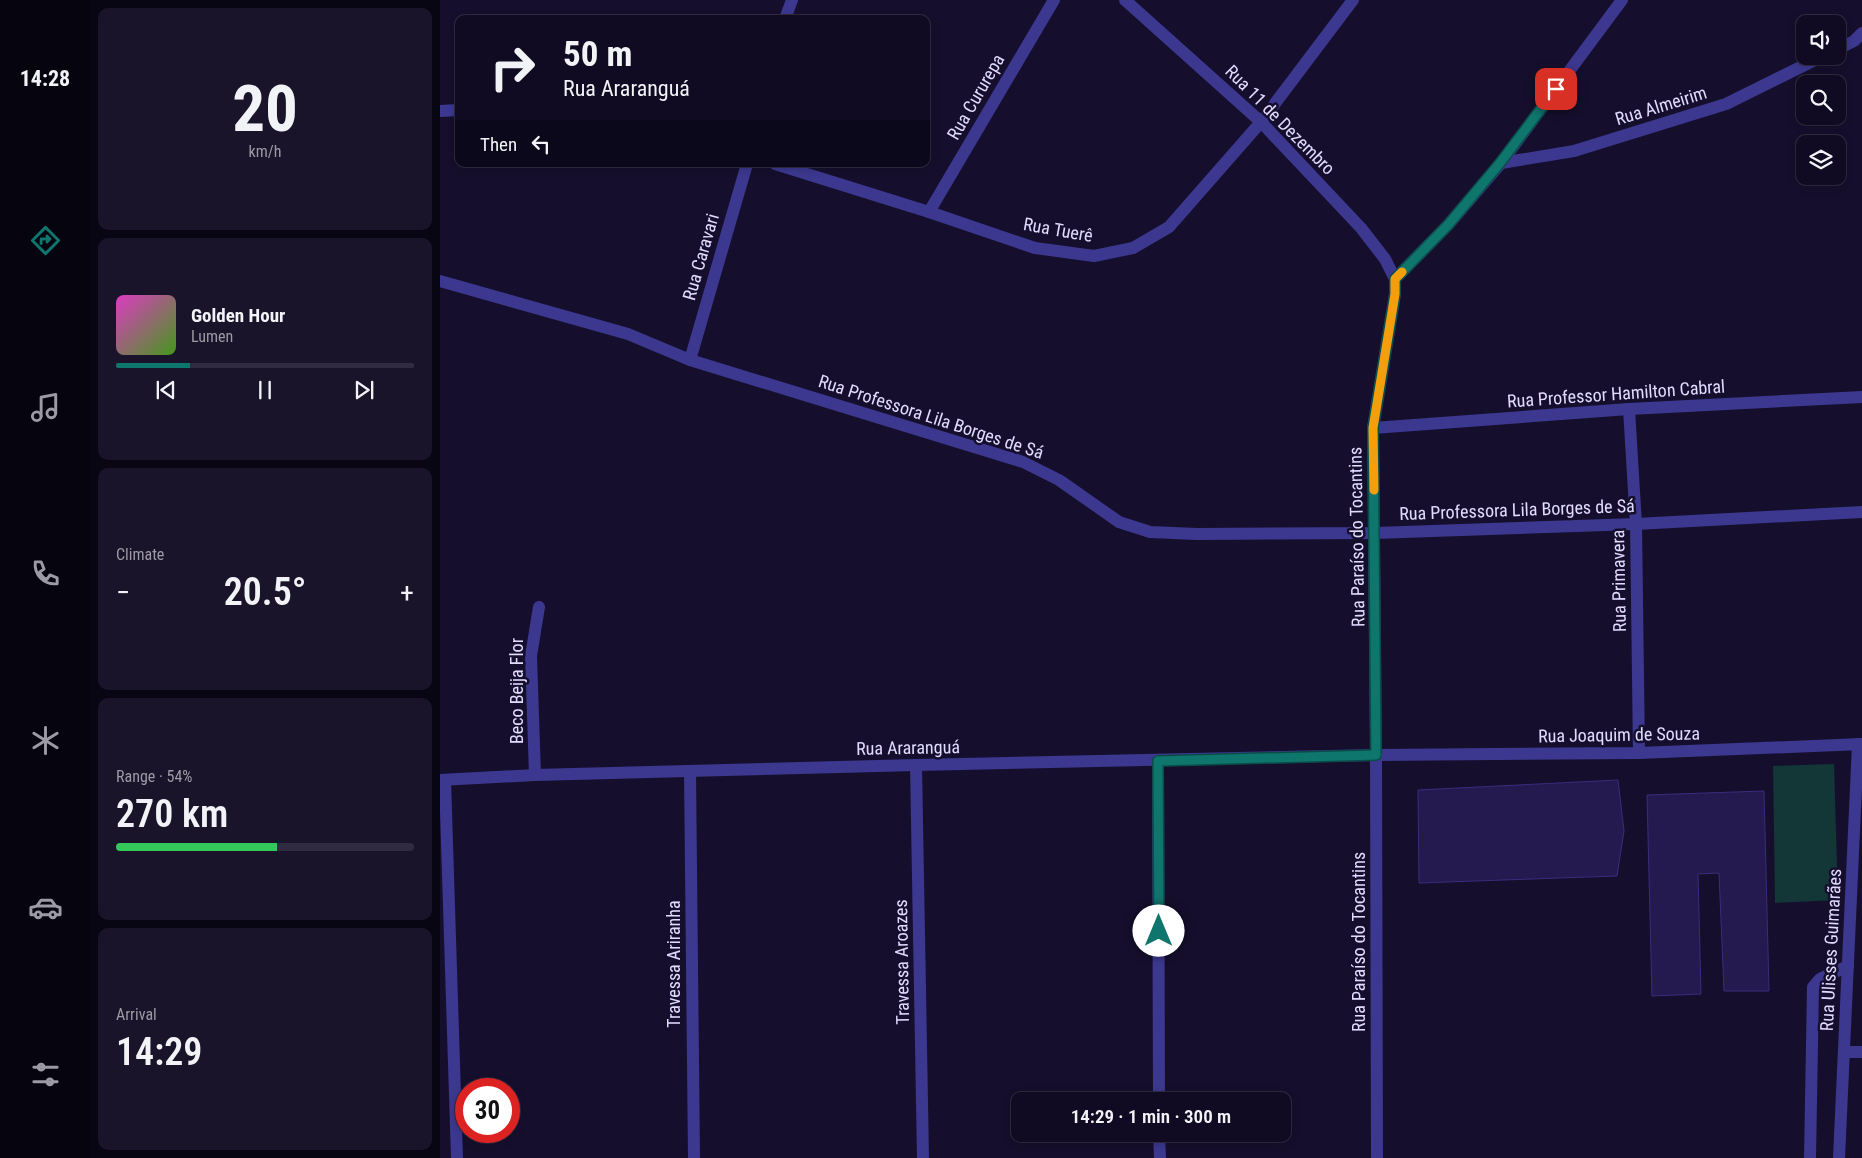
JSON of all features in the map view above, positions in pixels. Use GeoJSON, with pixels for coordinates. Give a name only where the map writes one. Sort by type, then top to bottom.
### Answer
{"type":"FeatureCollection","features":[{"type":"Feature","properties":{"kind":"street"},"geometry":{"type":"LineString","coordinates":[[786,15],[792,0]]}},
{"type":"Feature","properties":{"kind":"street","name":"Rua Cururepa"},"geometry":{"type":"LineString","coordinates":[[929,212],[1054,0]]}},
{"type":"Feature","properties":{"kind":"street","name":"Rua 11 de Dezembro"},"geometry":{"type":"LineString","coordinates":[[1125,0],[1261,122],[1361,228],[1385,259],[1395,279]]}},
{"type":"Feature","properties":{"kind":"street","name":"Rua Tuerê"},"geometry":{"type":"LineString","coordinates":[[785,167],[929,212],[1035,248],[1094,256],[1133,248],[1169,227],[1261,122],[1353,0]]}},
{"type":"Feature","properties":{"kind":"street"},"geometry":{"type":"LineString","coordinates":[[1395,279],[1448,225],[1500,163],[1622,0]]}},
{"type":"Feature","properties":{"kind":"street"},"geometry":{"type":"LineString","coordinates":[[1846,45],[1854,41],[1862,33]]}},
{"type":"Feature","properties":{"kind":"street","name":"Rua Almeirim"},"geometry":{"type":"LineString","coordinates":[[1500,163],[1574,151],[1726,104],[1806,65]]}},
{"type":"Feature","properties":{"kind":"street"},"geometry":{"type":"LineString","coordinates":[[440,111],[455,110]]}},
{"type":"Feature","properties":{"kind":"street","name":"Rua Caravari"},"geometry":{"type":"LineString","coordinates":[[690,360],[746,167]]}},
{"type":"Feature","properties":{"kind":"street","name":"Rua Paraíso do Tocantins"},"geometry":{"type":"LineString","coordinates":[[1377,1158],[1373,428],[1395,294],[1395,279]]}},
{"type":"Feature","properties":{"kind":"street","name":"Rua Professora Lila Borges de Sá"},"geometry":{"type":"LineString","coordinates":[[440,281],[628,334],[690,360],[1023,462],[1059,480],[1119,522],[1150,532],[1197,534],[1375,533],[1636,524],[1862,512]]}},
{"type":"Feature","properties":{"kind":"street","name":"Rua Professor Hamilton Cabral"},"geometry":{"type":"LineString","coordinates":[[1373,428],[1629,409],[1862,396]]}},
{"type":"Feature","properties":{"kind":"street","name":"Rua Primavera"},"geometry":{"type":"LineString","coordinates":[[1629,409],[1636,524],[1639,753]]}},
{"type":"Feature","properties":{"kind":"street","name":"Beco Beija Flor"},"geometry":{"type":"LineString","coordinates":[[535,775],[531,656],[540,608]]}},
{"type":"Feature","properties":{"kind":"street","name":"Rua Joaquim de Souza"},"geometry":{"type":"LineString","coordinates":[[1376,755],[1639,753],[1860,744]]}},
{"type":"Feature","properties":{"kind":"street","name":"Rua Ulisses Guimarães"},"geometry":{"type":"LineString","coordinates":[[1839,1158],[1860,744]]}},
{"type":"Feature","properties":{"kind":"street","name":"Rua Araranguá"},"geometry":{"type":"LineString","coordinates":[[443,780],[690,770],[1376,755]]}},
{"type":"Feature","properties":{"kind":"street"},"geometry":{"type":"LineString","coordinates":[[1158,761],[1159,1092]]}},
{"type":"Feature","properties":{"kind":"street","name":"Travessa Aroazes"},"geometry":{"type":"LineString","coordinates":[[916,765],[923,1158]]}},
{"type":"Feature","properties":{"kind":"street","name":"Travessa Ariranha"},"geometry":{"type":"LineString","coordinates":[[690,770],[694,1158]]}},
{"type":"Feature","properties":{"kind":"street"},"geometry":{"type":"LineString","coordinates":[[443,780],[457,1158]]}},
{"type":"Feature","properties":{"kind":"street"},"geometry":{"type":"LineString","coordinates":[[1810,1158],[1813,987],[1820,978],[1848,966],[1862,965]]}},
{"type":"Feature","properties":{"kind":"street"},"geometry":{"type":"LineString","coordinates":[[1844,1052],[1862,1052]]}},
{"type":"Feature","properties":{"kind":"street"},"geometry":{"type":"LineString","coordinates":[[1160,1142],[1160,1158]]}},
{"type":"Feature","properties":{"kind":"green space"},"geometry":{"type":"Polygon","coordinates":[[[1834,764],[1838,900],[1775,903],[1773,766],[1834,764]]]}},
{"type":"Feature","properties":{"kind":"building"},"geometry":{"type":"Polygon","coordinates":[[[1618,780],[1624,831],[1617,876],[1419,883],[1418,790],[1618,780]]]}},
{"type":"Feature","properties":{"kind":"building"},"geometry":{"type":"Polygon","coordinates":[[[1764,791],[1769,991],[1724,991],[1719,873],[1698,874],[1701,994],[1652,996],[1647,795],[1764,791]]]}},
{"type":"Feature","properties":{"kind":"slow traffic"},"geometry":{"type":"LineString","coordinates":[[1374,490],[1373,428],[1395,294],[1395,279],[1402,272]]}},
{"type":"Feature","properties":{"kind":"route"},"geometry":{"type":"LineString","coordinates":[[1159,931],[1158,761],[1376,755],[1373,428],[1395,294],[1395,279],[1448,225],[1500,163],[1556,89]]}}]}
